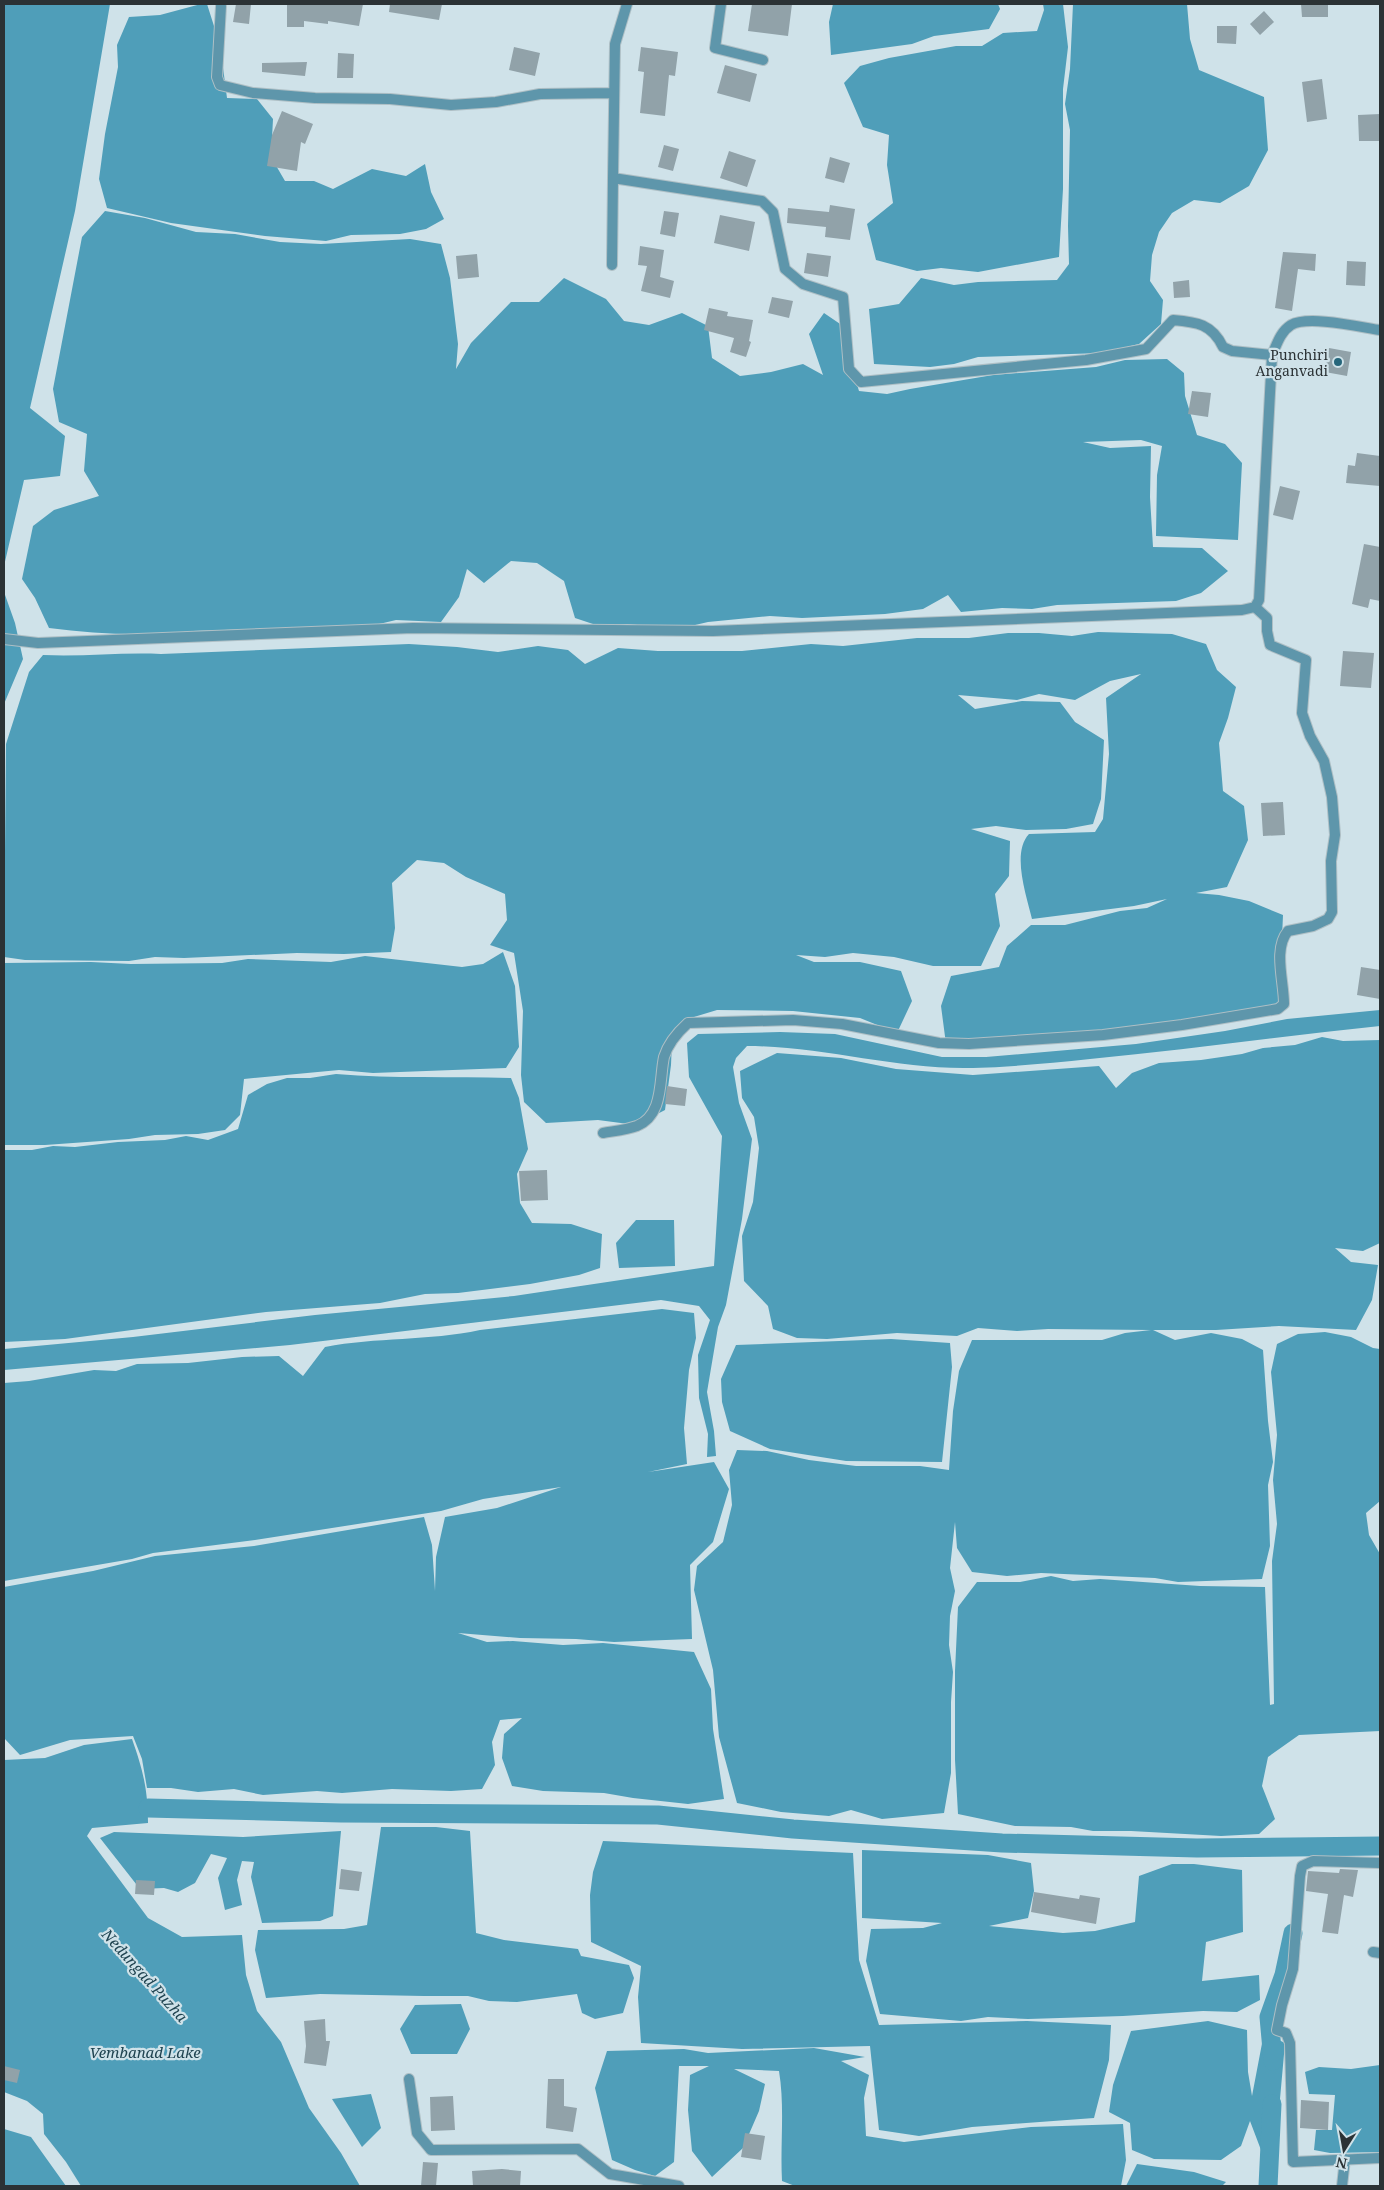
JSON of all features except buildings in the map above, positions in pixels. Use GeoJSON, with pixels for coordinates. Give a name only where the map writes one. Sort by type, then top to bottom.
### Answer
{"type":"FeatureCollection","features":[{"type":"Feature","properties":{"kind":"street"},"geometry":{"type":"LineString","coordinates":[[612,265],[615,44],[627,4]]}},
{"type":"Feature","properties":{"kind":"street"},"geometry":{"type":"LineString","coordinates":[[721,4],[715,48],[763,60]]}},
{"type":"Feature","properties":{"kind":"street"},"geometry":{"type":"LineString","coordinates":[[221,6],[217,77],[220,85],[253,94],[315,98],[390,99],[451,105],[496,102],[540,94],[614,93]]}},
{"type":"Feature","properties":{"kind":"street"},"geometry":{"type":"LineString","coordinates":[[613,178],[762,201],[773,212],[785,269],[803,284],[843,297],[849,369],[861,382],[1086,360],[1146,349],[1173,320],[1193,322],[1207,327],[1216,334],[1222,347],[1232,351],[1272,355]]}},
{"type":"Feature","properties":{"kind":"street"},"geometry":{"type":"LineString","coordinates":[[4,639],[38,643],[413,628],[713,631],[1242,610],[1255,607],[1259,600],[1272,355],[1280,334],[1292,325],[1320,321],[1380,330]]}},
{"type":"Feature","properties":{"kind":"street"},"geometry":{"type":"LineString","coordinates":[[603,1133],[638,1125],[647,1119],[659,1102],[665,1056],[676,1034],[688,1023],[793,1020],[842,1024],[939,1043],[969,1044],[1104,1035],[1182,1025],[1278,1009],[1284,1004],[1281,938],[1288,931],[1313,926],[1328,920],[1332,912],[1331,861],[1335,835],[1332,797],[1324,761],[1310,736],[1302,713],[1306,660],[1270,645],[1266,631],[1267,618],[1255,607]]}},
{"type":"Feature","properties":{"kind":"street"},"geometry":{"type":"LineString","coordinates":[[1380,1862],[1313,1861],[1302,1866],[1293,1969],[1282,2005],[1277,2030],[1286,2033],[1290,2043],[1293,2162],[1380,2158]]}},
{"type":"Feature","properties":{"kind":"street"},"geometry":{"type":"LineString","coordinates":[[409,2079],[417,2133],[431,2150],[578,2150],[610,2174],[679,2186]]}},
{"type":"Feature","properties":{"kind":"street"},"geometry":{"type":"LineString","coordinates":[[1342,2186],[1345,2159]]}},
{"type":"Feature","properties":{"kind":"water"},"geometry":{"type":"Polygon","coordinates":[[[4,4],[110,4],[75,211],[30,408],[65,436],[60,476],[24,480],[4,566],[4,4]]]}},
{"type":"Feature","properties":{"kind":"water"},"geometry":{"type":"Polygon","coordinates":[[[207,4],[220,45],[227,98],[257,99],[273,119],[271,157],[285,181],[314,181],[333,189],[372,169],[406,176],[425,164],[431,192],[444,219],[426,229],[400,234],[351,235],[326,241],[265,236],[171,223],[107,208],[99,179],[105,134],[118,67],[117,45],[129,17],[160,15],[207,4]]]}},
{"type":"Feature","properties":{"kind":"water"},"geometry":{"type":"Polygon","coordinates":[[[833,4],[998,4],[1000,9],[989,29],[934,36],[912,44],[831,55],[829,22],[833,4]]]}},
{"type":"Feature","properties":{"kind":"water"},"geometry":{"type":"Polygon","coordinates":[[[1043,4],[1063,4],[1068,47],[1063,89],[1063,189],[1059,257],[978,272],[941,268],[917,271],[876,260],[867,224],[893,203],[887,165],[889,135],[863,127],[844,83],[860,66],[889,58],[956,46],[982,46],[1003,33],[1037,31],[1044,10],[1043,4]]]}},
{"type":"Feature","properties":{"kind":"water"},"geometry":{"type":"Polygon","coordinates":[[[1073,4],[1187,4],[1190,39],[1199,70],[1264,97],[1268,150],[1249,186],[1220,203],[1194,200],[1172,213],[1159,232],[1152,255],[1150,281],[1163,300],[1161,324],[1139,344],[1102,353],[978,357],[954,364],[930,367],[874,364],[869,309],[899,304],[921,278],[954,285],[978,282],[1057,280],[1069,264],[1070,130],[1065,104],[1070,69],[1073,4]]]}},
{"type":"Feature","properties":{"kind":"water"},"geometry":{"type":"Polygon","coordinates":[[[105,211],[145,218],[196,232],[235,234],[280,242],[321,244],[410,239],[441,244],[450,278],[458,344],[456,369],[471,343],[511,302],[539,302],[564,278],[606,299],[624,321],[649,325],[682,313],[708,326],[712,358],[740,376],[771,372],[803,364],[823,375],[809,334],[824,313],[846,328],[852,368],[859,391],[887,394],[993,375],[1096,367],[1125,360],[1167,359],[1184,373],[1185,396],[1197,435],[1225,444],[1242,463],[1238,540],[1156,536],[1157,475],[1162,446],[1141,440],[1083,442],[1110,448],[1151,446],[1150,497],[1153,547],[1202,548],[1228,571],[1201,593],[1176,601],[1057,605],[1032,609],[1002,608],[961,612],[948,595],[923,609],[885,614],[802,618],[770,616],[708,622],[678,629],[627,624],[599,626],[575,618],[564,581],[537,563],[511,561],[484,583],[467,569],[459,597],[441,622],[396,620],[375,625],[139,634],[85,632],[49,628],[35,598],[22,579],[33,526],[54,510],[99,496],[84,471],[87,434],[59,422],[53,389],[82,237],[105,211]]]}},
{"type":"Feature","properties":{"kind":"water"},"geometry":{"type":"Polygon","coordinates":[[[4,592],[15,623],[23,659],[4,704],[4,592]]]}},
{"type":"Feature","properties":{"kind":"water"},"geometry":{"type":"Polygon","coordinates":[[[1098,632],[1172,634],[1206,644],[1217,670],[1236,687],[1219,743],[1223,791],[1244,806],[1248,840],[1227,887],[1196,893],[1249,901],[1283,915],[1279,1006],[1201,1022],[946,1044],[941,1006],[951,976],[999,967],[1007,946],[1031,925],[1065,925],[1120,911],[1147,908],[1167,899],[1134,906],[1032,919],[1022,875],[1021,852],[1029,834],[1095,832],[1103,819],[1109,754],[1106,698],[1141,674],[1110,681],[1075,700],[1039,694],[1017,700],[958,695],[975,709],[1022,701],[1060,702],[1075,722],[1104,740],[1101,799],[1093,824],[1066,829],[1026,830],[996,826],[971,829],[1010,841],[1009,876],[995,894],[1000,926],[981,966],[933,966],[894,957],[853,953],[825,957],[796,955],[814,962],[860,962],[901,971],[912,1001],[897,1033],[860,1018],[793,1011],[717,1010],[694,1017],[672,1041],[665,1110],[636,1125],[598,1120],[546,1123],[524,1102],[521,1075],[523,1011],[514,953],[490,945],[507,920],[505,894],[466,877],[444,863],[417,860],[392,883],[395,928],[391,952],[297,953],[184,958],[155,957],[129,961],[25,960],[4,957],[6,744],[29,672],[43,655],[161,654],[409,644],[498,652],[538,646],[568,650],[585,664],[618,648],[658,651],[742,651],[811,644],[843,646],[917,638],[969,638],[1008,633],[1072,636],[1098,632]]]}},
{"type":"Feature","properties":{"kind":"water"},"geometry":{"type":"Polygon","coordinates":[[[503,952],[515,986],[519,1047],[506,1068],[373,1073],[339,1070],[244,1079],[240,1115],[225,1130],[198,1134],[155,1135],[129,1139],[45,1145],[4,1145],[4,963],[222,963],[248,959],[331,962],[365,956],[462,967],[483,964],[503,952]]]}},
{"type":"Feature","properties":{"kind":"water"},"geometry":{"type":"Polygon","coordinates":[[[1380,1010],[1380,1026],[1002,1067],[945,1068],[804,1050],[747,1046],[736,1058],[733,1067],[739,1103],[752,1139],[742,1219],[726,1305],[718,1327],[707,1392],[714,1431],[716,1456],[707,1457],[708,1434],[699,1398],[698,1355],[710,1320],[699,1306],[661,1300],[290,1345],[4,1370],[4,1349],[133,1337],[315,1315],[514,1296],[714,1266],[722,1136],[689,1077],[687,1043],[698,1034],[780,1032],[835,1034],[942,1057],[986,1057],[1136,1044],[1225,1031],[1287,1019],[1380,1010]]]}},
{"type":"Feature","properties":{"kind":"water"},"geometry":{"type":"Polygon","coordinates":[[[1322,1037],[1343,1041],[1380,1040],[1380,1243],[1363,1251],[1335,1248],[1351,1262],[1378,1265],[1372,1300],[1356,1330],[1279,1326],[1216,1330],[1153,1330],[1175,1340],[1211,1333],[1242,1339],[1263,1350],[1273,1462],[1268,1485],[1270,1546],[1262,1579],[1178,1582],[1155,1578],[1041,1573],[1007,1576],[972,1572],[957,1548],[955,1522],[950,1568],[955,1591],[950,1616],[949,1645],[953,1672],[951,1773],[944,1813],[882,1819],[851,1810],[829,1816],[781,1812],[737,1803],[719,1737],[713,1670],[694,1590],[697,1566],[723,1542],[732,1505],[729,1470],[737,1450],[767,1451],[809,1460],[856,1466],[920,1466],[949,1470],[953,1411],[959,1371],[972,1340],[1102,1340],[1125,1333],[1151,1330],[1048,1329],[1017,1331],[978,1328],[957,1336],[897,1333],[827,1339],[797,1338],[773,1329],[768,1306],[744,1281],[742,1236],[753,1202],[759,1148],[754,1117],[742,1098],[740,1071],[777,1053],[841,1058],[896,1069],[973,1075],[1099,1066],[1116,1088],[1132,1073],[1159,1063],[1201,1060],[1242,1054],[1263,1048],[1295,1045],[1322,1037]]]}},
{"type":"Feature","properties":{"kind":"water"},"geometry":{"type":"Polygon","coordinates":[[[336,1074],[511,1078],[519,1098],[528,1149],[517,1174],[520,1203],[532,1223],[571,1224],[602,1234],[600,1268],[579,1275],[530,1284],[458,1293],[425,1294],[380,1303],[266,1312],[65,1339],[4,1342],[4,1150],[32,1150],[53,1146],[75,1147],[118,1142],[165,1140],[186,1136],[208,1140],[238,1129],[248,1095],[267,1084],[287,1078],[310,1078],[336,1074]]]}},
{"type":"Feature","properties":{"kind":"water"},"geometry":{"type":"Polygon","coordinates":[[[636,1220],[674,1220],[675,1266],[619,1268],[616,1243],[636,1220]]]}},
{"type":"Feature","properties":{"kind":"water"},"geometry":{"type":"Polygon","coordinates":[[[662,1309],[694,1313],[696,1338],[689,1370],[684,1428],[687,1464],[648,1472],[714,1462],[729,1489],[713,1542],[690,1565],[692,1639],[614,1642],[458,1633],[487,1642],[513,1641],[563,1645],[603,1643],[694,1652],[711,1689],[713,1729],[724,1799],[688,1804],[604,1793],[543,1791],[512,1786],[502,1758],[504,1734],[522,1718],[500,1720],[492,1742],[495,1765],[482,1789],[451,1791],[392,1789],[342,1793],[317,1791],[263,1795],[234,1789],[198,1792],[171,1788],[147,1788],[142,1759],[133,1736],[70,1740],[20,1755],[4,1738],[4,1587],[93,1571],[155,1556],[254,1546],[424,1517],[432,1545],[435,1591],[436,1557],[445,1517],[497,1508],[561,1487],[483,1499],[441,1511],[255,1540],[153,1553],[132,1559],[4,1581],[4,1383],[29,1381],[94,1370],[116,1371],[137,1364],[188,1363],[242,1357],[279,1356],[303,1376],[325,1347],[441,1336],[662,1309]]]}},
{"type":"Feature","properties":{"kind":"water"},"geometry":{"type":"Polygon","coordinates":[[[1325,1332],[1351,1337],[1373,1348],[1380,1349],[1380,1501],[1366,1513],[1369,1535],[1380,1554],[1380,1731],[1299,1735],[1268,1757],[1262,1786],[1275,1819],[1259,1834],[1221,1836],[1093,1831],[1071,1827],[1015,1826],[958,1814],[955,1760],[955,1671],[958,1607],[977,1582],[1020,1582],[1051,1576],[1073,1581],[1100,1579],[1200,1586],[1265,1587],[1270,1705],[1274,1704],[1272,1561],[1277,1524],[1273,1480],[1277,1435],[1271,1372],[1277,1344],[1298,1334],[1325,1332]]]}},
{"type":"Feature","properties":{"kind":"water"},"geometry":{"type":"Polygon","coordinates":[[[891,1339],[950,1343],[952,1367],[942,1462],[846,1461],[770,1449],[730,1431],[722,1402],[721,1379],[736,1345],[891,1339]]]}},
{"type":"Feature","properties":{"kind":"water","name":"Vembanad Lake"},"geometry":{"type":"Polygon","coordinates":[[[132,1739],[144,1780],[148,1823],[92,1828],[87,1836],[148,1918],[182,1937],[242,1935],[246,1975],[257,2011],[281,2042],[309,2108],[341,2153],[360,2186],[81,2186],[66,2162],[44,2134],[43,2114],[27,2101],[4,2092],[4,1760],[45,1758],[84,1745],[132,1739]]]}},
{"type":"Feature","properties":{"kind":"water"},"geometry":{"type":"Polygon","coordinates":[[[381,1827],[436,1827],[470,1831],[476,1933],[504,1940],[578,1949],[581,1956],[629,1965],[634,1978],[623,2013],[595,2019],[582,2013],[577,1994],[517,2002],[489,2001],[468,1996],[320,1994],[266,1998],[255,1950],[258,1930],[344,1929],[367,1925],[381,1827]]]}},
{"type":"Feature","properties":{"kind":"water"},"geometry":{"type":"Polygon","coordinates":[[[341,1831],[333,1916],[320,1921],[262,1923],[251,1877],[254,1862],[242,1861],[237,1880],[242,1905],[225,1910],[218,1878],[227,1858],[211,1854],[195,1883],[178,1892],[164,1888],[140,1889],[100,1838],[114,1832],[243,1837],[341,1831]]]}},
{"type":"Feature","properties":{"kind":"water"},"geometry":{"type":"Polygon","coordinates":[[[603,1841],[853,1853],[859,1960],[879,2025],[1027,2021],[1111,2025],[1109,2060],[1094,2118],[972,2127],[919,2136],[879,2130],[870,2046],[742,2049],[641,2043],[638,1997],[641,1966],[591,1942],[590,1895],[593,1872],[603,1841]]]}},
{"type":"Feature","properties":{"kind":"water"},"geometry":{"type":"Polygon","coordinates":[[[862,1850],[988,1855],[1031,1863],[1034,1891],[1028,1918],[989,1926],[1063,1933],[1095,1931],[1135,1922],[1139,1876],[1172,1864],[1194,1864],[1242,1870],[1243,1932],[1206,1942],[1202,1981],[1259,1975],[1260,2000],[1237,2012],[1203,2011],[1028,2019],[988,2017],[961,2021],[880,2014],[866,1961],[871,1929],[923,1928],[942,1923],[862,1918],[862,1850]]]}},
{"type":"Feature","properties":{"kind":"water"},"geometry":{"type":"Polygon","coordinates":[[[461,2004],[470,2029],[457,2054],[411,2054],[400,2029],[415,2005],[461,2004]]]}},
{"type":"Feature","properties":{"kind":"water"},"geometry":{"type":"Polygon","coordinates":[[[1208,2021],[1247,2030],[1248,2072],[1252,2096],[1264,2033],[1285,2043],[1279,2110],[1261,2150],[1250,2121],[1241,2146],[1221,2160],[1154,2159],[1132,2150],[1130,2123],[1109,2112],[1113,2085],[1131,2031],[1208,2021]]]}},
{"type":"Feature","properties":{"kind":"water"},"geometry":{"type":"Polygon","coordinates":[[[814,2048],[865,2057],[841,2061],[869,2075],[864,2098],[866,2136],[904,2142],[1031,2127],[1123,2124],[1126,2160],[1121,2186],[795,2186],[782,2181],[782,2098],[779,2071],[734,2069],[765,2084],[759,2111],[743,2148],[712,2177],[692,2151],[688,2110],[690,2075],[709,2066],[679,2066],[674,2162],[655,2176],[612,2160],[595,2088],[607,2051],[684,2049],[708,2053],[814,2048]]]}},
{"type":"Feature","properties":{"kind":"water"},"geometry":{"type":"Polygon","coordinates":[[[1380,2065],[1380,2152],[1330,2153],[1314,2150],[1316,2130],[1332,2130],[1335,2095],[1309,2094],[1305,2072],[1319,2067],[1351,2069],[1380,2065]]]}},
{"type":"Feature","properties":{"kind":"water"},"geometry":{"type":"Polygon","coordinates":[[[371,2094],[381,2128],[362,2147],[332,2099],[371,2094]]]}},
{"type":"Feature","properties":{"kind":"water"},"geometry":{"type":"Polygon","coordinates":[[[4,2129],[31,2137],[66,2186],[4,2186],[4,2129]]]}},
{"type":"Feature","properties":{"kind":"water"},"geometry":{"type":"Polygon","coordinates":[[[1137,2164],[1194,2172],[1226,2182],[1222,2186],[1126,2186],[1137,2164]]]}},
{"type":"Feature","properties":{"kind":"waterway"},"geometry":{"type":"LineString","coordinates":[[148,1808],[341,1813],[658,1815],[793,1829],[1002,1843],[1197,1848],[1380,1846]]}},
{"type":"Feature","properties":{"kind":"waterway"},"geometry":{"type":"LineString","coordinates":[[1273,2061],[1269,2017],[1284,1975],[1293,1933]]}},
{"type":"Feature","properties":{"kind":"waterway"},"geometry":{"type":"LineString","coordinates":[[1268,2186],[1272,2104]]}},
{"type":"Feature","properties":{"kind":"place","name":"Punchiri Anganvadi"},"geometry":{"type":"Point","coordinates":[1338,362]}},
{"type":"Feature","properties":{"kind":"water label","name":"Nedungad Puzha"},"geometry":{"type":"Point","coordinates":[145,1975]}}]}
